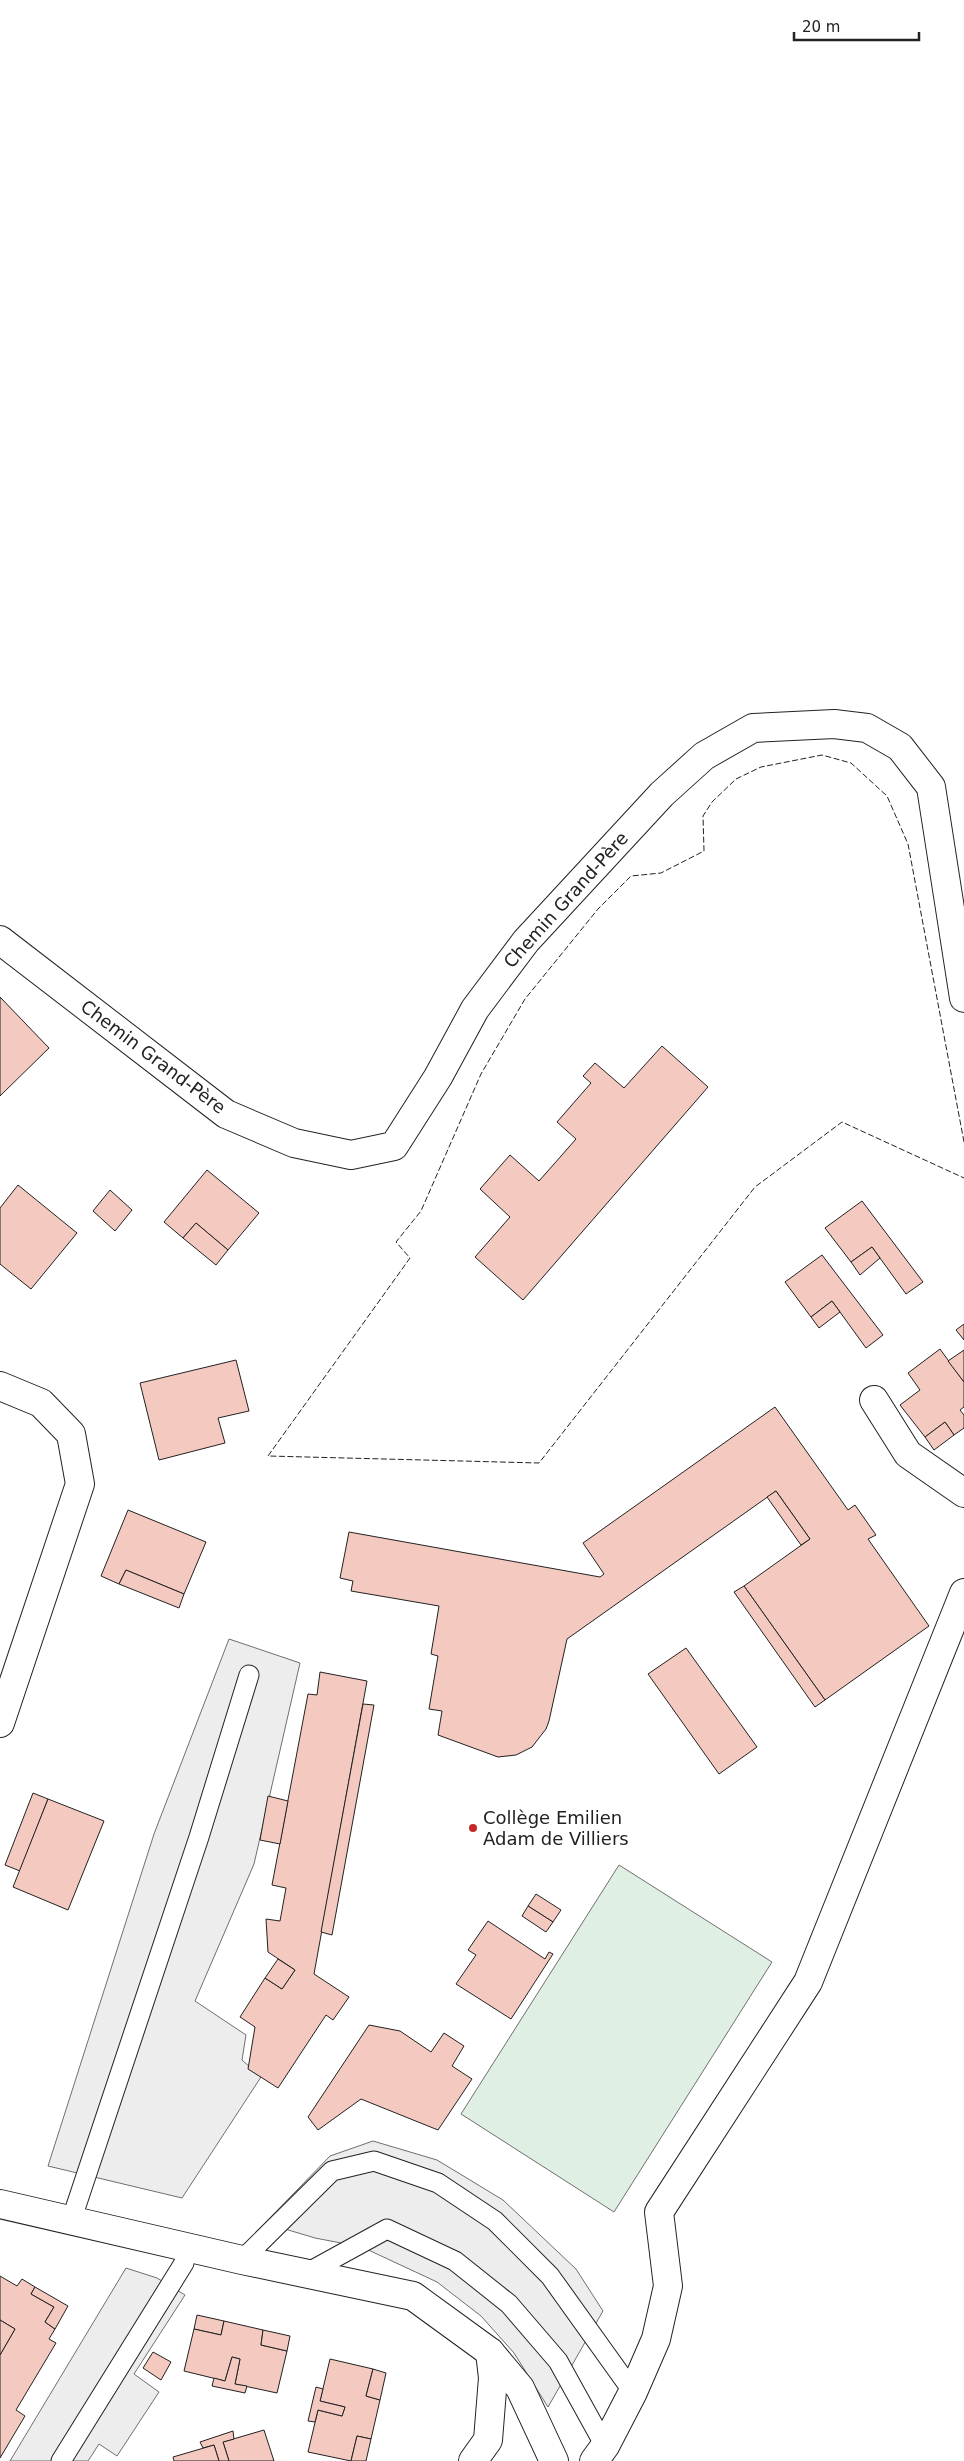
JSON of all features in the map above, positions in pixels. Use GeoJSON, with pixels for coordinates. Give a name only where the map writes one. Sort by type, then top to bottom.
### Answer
{"type":"FeatureCollection","features":[{"type":"Feature","properties":{"kind":"street","name":"Chemin Grand-Père"},"geometry":{"type":"LineString","coordinates":[[0,940],[226,1114],[294,1143],[351,1155],[394,1146],[438,1077],[475,1009],[520,948],[662,794],[704,756],[752,728],[834,724],[867,728],[900,747],[931,787],[964,998]]}},
{"type":"Feature","properties":{"kind":"street"},"geometry":{"type":"LineString","coordinates":[[0,1386],[41,1403],[71,1434],[80,1484],[0,1723]]}},
{"type":"Feature","properties":{"kind":"street"},"geometry":{"type":"LineString","coordinates":[[874,1400],[908,1454],[964,1493]]}},
{"type":"Feature","properties":{"kind":"street"},"geometry":{"type":"LineString","coordinates":[[600,2454],[633,2392],[656,2339],[668,2286],[658,2212],[808,1982],[964,1593]]}},
{"type":"Feature","properties":{"kind":"street"},"geometry":{"type":"LineString","coordinates":[[0,2204],[242,2260],[413,2296],[490,2352],[520,2388],[554,2461]]}},
{"type":"Feature","properties":{"kind":"street"},"geometry":{"type":"LineString","coordinates":[[474,2461],[488,2440],[493,2378],[490,2352]]}},
{"type":"Feature","properties":{"kind":"lane"},"geometry":{"type":"LineString","coordinates":[[71,2221],[199,1837],[249,1676]]}},
{"type":"Feature","properties":{"kind":"lane"},"geometry":{"type":"LineString","coordinates":[[242,2260],[332,2172],[374,2161],[438,2183],[495,2220],[550,2276],[633,2392]]}},
{"type":"Feature","properties":{"kind":"lane"},"geometry":{"type":"LineString","coordinates":[[307,2273],[387,2228],[455,2261],[509,2304],[558,2361],[600,2454]]}},
{"type":"Feature","properties":{"kind":"lane"},"geometry":{"type":"LineString","coordinates":[[61,2461],[184,2263],[186,2247]]}},
{"type":"Feature","properties":{"kind":"green space"},"geometry":{"type":"Polygon","coordinates":[[[619,1865],[772,1962],[614,2212],[461,2114],[619,1865]]]}},
{"type":"Feature","properties":{"kind":"shaded area"},"geometry":{"type":"Polygon","coordinates":[[[229,1639],[300,1663],[254,1864],[195,2001],[246,2035],[242,2060],[261,2077],[182,2198],[48,2166],[154,1834],[229,1639]]]}},
{"type":"Feature","properties":{"kind":"shaded area"},"geometry":{"type":"Polygon","coordinates":[[[373,2141],[437,2160],[503,2200],[576,2269],[603,2311],[548,2407],[514,2353],[481,2316],[437,2282],[362,2247],[315,2238],[265,2223],[330,2156],[373,2141]]]}},
{"type":"Feature","properties":{"kind":"shaded area"},"geometry":{"type":"Polygon","coordinates":[[[126,2268],[157,2278],[185,2295],[134,2374],[159,2392],[117,2456],[99,2444],[88,2461],[10,2461],[126,2268]]]}},
{"type":"Feature","properties":{"kind":"building"},"geometry":{"type":"Polygon","coordinates":[[[0,997],[49,1048],[0,1096],[0,997]]]}},
{"type":"Feature","properties":{"kind":"building"},"geometry":{"type":"Polygon","coordinates":[[[662,1046],[708,1087],[523,1300],[475,1257],[510,1217],[480,1189],[510,1155],[539,1181],[576,1139],[557,1122],[591,1083],[583,1076],[595,1063],[624,1088],[662,1046]]]}},
{"type":"Feature","properties":{"kind":"building"},"geometry":{"type":"Polygon","coordinates":[[[207,1170],[259,1213],[228,1250],[196,1223],[183,1238],[164,1222],[207,1170]]]}},
{"type":"Feature","properties":{"kind":"building"},"geometry":{"type":"Polygon","coordinates":[[[18,1185],[77,1233],[31,1289],[0,1264],[0,1208],[18,1185]]]}},
{"type":"Feature","properties":{"kind":"building"},"geometry":{"type":"Polygon","coordinates":[[[110,1190],[132,1210],[115,1231],[93,1211],[110,1190]]]}},
{"type":"Feature","properties":{"kind":"building"},"geometry":{"type":"Polygon","coordinates":[[[862,1201],[923,1282],[906,1294],[872,1247],[851,1262],[825,1228],[862,1201]]]}},
{"type":"Feature","properties":{"kind":"building"},"geometry":{"type":"Polygon","coordinates":[[[196,1223],[228,1250],[216,1265],[183,1238],[196,1223]]]}},
{"type":"Feature","properties":{"kind":"building"},"geometry":{"type":"Polygon","coordinates":[[[872,1247],[880,1258],[860,1275],[851,1262],[872,1247]]]}},
{"type":"Feature","properties":{"kind":"building"},"geometry":{"type":"Polygon","coordinates":[[[822,1255],[883,1335],[866,1348],[832,1301],[811,1317],[785,1282],[822,1255]]]}},
{"type":"Feature","properties":{"kind":"building"},"geometry":{"type":"Polygon","coordinates":[[[832,1301],[840,1312],[819,1328],[811,1317],[832,1301]]]}},
{"type":"Feature","properties":{"kind":"building"},"geometry":{"type":"Polygon","coordinates":[[[964,1324],[964,1340],[956,1330],[964,1324]]]}},
{"type":"Feature","properties":{"kind":"building"},"geometry":{"type":"Polygon","coordinates":[[[940,1349],[964,1382],[964,1407],[960,1410],[964,1415],[964,1428],[954,1435],[945,1422],[925,1437],[900,1405],[920,1390],[908,1373],[940,1349]]]}},
{"type":"Feature","properties":{"kind":"building"},"geometry":{"type":"Polygon","coordinates":[[[964,1350],[964,1382],[948,1361],[964,1350]]]}},
{"type":"Feature","properties":{"kind":"building"},"geometry":{"type":"Polygon","coordinates":[[[236,1360],[249,1411],[218,1418],[225,1443],[159,1460],[140,1383],[236,1360]]]}},
{"type":"Feature","properties":{"kind":"building"},"geometry":{"type":"Polygon","coordinates":[[[775,1407],[848,1510],[855,1505],[876,1535],[868,1539],[929,1626],[825,1700],[744,1586],[810,1539],[776,1491],[567,1639],[549,1721],[546,1729],[532,1747],[516,1755],[498,1757],[438,1735],[442,1711],[429,1709],[438,1656],[431,1654],[439,1606],[351,1591],[353,1581],[340,1578],[349,1532],[600,1577],[604,1574],[583,1543],[775,1407]]]}},
{"type":"Feature","properties":{"kind":"building"},"geometry":{"type":"Polygon","coordinates":[[[945,1422],[954,1435],[934,1450],[925,1437],[945,1422]]]}},
{"type":"Feature","properties":{"kind":"building"},"geometry":{"type":"Polygon","coordinates":[[[776,1491],[810,1539],[801,1545],[767,1497],[776,1491]]]}},
{"type":"Feature","properties":{"kind":"building"},"geometry":{"type":"Polygon","coordinates":[[[128,1510],[206,1542],[184,1594],[126,1570],[119,1584],[101,1576],[128,1510]]]}},
{"type":"Feature","properties":{"kind":"building"},"geometry":{"type":"Polygon","coordinates":[[[126,1570],[184,1594],[179,1608],[119,1584],[126,1570]]]}},
{"type":"Feature","properties":{"kind":"building"},"geometry":{"type":"Polygon","coordinates":[[[744,1586],[825,1700],[815,1707],[734,1592],[744,1586]]]}},
{"type":"Feature","properties":{"kind":"building"},"geometry":{"type":"Polygon","coordinates":[[[686,1648],[757,1747],[719,1774],[648,1674],[686,1648]]]}},
{"type":"Feature","properties":{"kind":"building"},"geometry":{"type":"Polygon","coordinates":[[[320,1672],[367,1681],[314,1974],[349,1997],[333,2020],[326,2015],[278,2088],[248,2069],[255,2027],[240,2017],[265,1978],[282,1989],[295,1970],[268,1952],[266,1919],[280,1921],[286,1888],[272,1885],[308,1694],[317,1695],[320,1672]]]}},
{"type":"Feature","properties":{"kind":"building"},"geometry":{"type":"Polygon","coordinates":[[[363,1704],[374,1705],[332,1935],[321,1932],[363,1704]]]}},
{"type":"Feature","properties":{"kind":"building"},"geometry":{"type":"Polygon","coordinates":[[[33,1793],[48,1799],[20,1871],[5,1865],[33,1793]]]}},
{"type":"Feature","properties":{"kind":"building"},"geometry":{"type":"Polygon","coordinates":[[[268,1796],[288,1801],[280,1844],[260,1840],[268,1796]]]}},
{"type":"Feature","properties":{"kind":"building"},"geometry":{"type":"Polygon","coordinates":[[[48,1799],[104,1821],[68,1910],[13,1887],[48,1799]]]}},
{"type":"Feature","properties":{"kind":"building"},"geometry":{"type":"Polygon","coordinates":[[[536,1894],[561,1910],[553,1922],[528,1906],[536,1894]]]}},
{"type":"Feature","properties":{"kind":"building"},"geometry":{"type":"Polygon","coordinates":[[[528,1906],[553,1922],[546,1932],[522,1916],[528,1906]]]}},
{"type":"Feature","properties":{"kind":"building"},"geometry":{"type":"Polygon","coordinates":[[[488,1921],[545,1959],[549,1952],[553,1954],[511,2019],[456,1984],[476,1955],[468,1950],[488,1921]]]}},
{"type":"Feature","properties":{"kind":"building"},"geometry":{"type":"Polygon","coordinates":[[[278,1959],[295,1970],[282,1989],[265,1978],[278,1959]]]}},
{"type":"Feature","properties":{"kind":"building"},"geometry":{"type":"Polygon","coordinates":[[[369,2025],[400,2031],[431,2052],[444,2033],[464,2046],[452,2066],[472,2079],[438,2130],[361,2099],[318,2130],[308,2117],[369,2025]]]}},
{"type":"Feature","properties":{"kind":"building"},"geometry":{"type":"Polygon","coordinates":[[[0,2276],[17,2286],[22,2279],[35,2287],[31,2294],[54,2307],[45,2322],[55,2329],[49,2339],[56,2343],[16,2410],[25,2416],[0,2458],[0,2355],[15,2329],[0,2320],[0,2276]]]}},
{"type":"Feature","properties":{"kind":"building"},"geometry":{"type":"Polygon","coordinates":[[[35,2287],[68,2306],[55,2329],[45,2322],[54,2307],[31,2294],[35,2287]]]}},
{"type":"Feature","properties":{"kind":"building"},"geometry":{"type":"Polygon","coordinates":[[[197,2315],[224,2321],[221,2335],[194,2329],[197,2315]]]}},
{"type":"Feature","properties":{"kind":"building"},"geometry":{"type":"Polygon","coordinates":[[[0,2320],[15,2329],[0,2355],[0,2320]]]}},
{"type":"Feature","properties":{"kind":"building"},"geometry":{"type":"Polygon","coordinates":[[[224,2321],[263,2330],[261,2345],[287,2351],[277,2393],[235,2384],[240,2359],[232,2357],[225,2381],[184,2371],[194,2329],[221,2335],[224,2321]]]}},
{"type":"Feature","properties":{"kind":"building"},"geometry":{"type":"Polygon","coordinates":[[[263,2330],[290,2336],[287,2351],[261,2345],[263,2330]]]}},
{"type":"Feature","properties":{"kind":"building"},"geometry":{"type":"Polygon","coordinates":[[[153,2352],[171,2362],[161,2380],[143,2368],[153,2352]]]}},
{"type":"Feature","properties":{"kind":"building"},"geometry":{"type":"Polygon","coordinates":[[[232,2357],[240,2359],[235,2384],[247,2386],[245,2393],[212,2386],[214,2378],[225,2381],[232,2357]]]}},
{"type":"Feature","properties":{"kind":"building"},"geometry":{"type":"Polygon","coordinates":[[[330,2359],[373,2369],[366,2396],[380,2400],[371,2439],[357,2436],[351,2461],[308,2452],[318,2410],[342,2416],[345,2407],[320,2401],[330,2359]]]}},
{"type":"Feature","properties":{"kind":"building"},"geometry":{"type":"Polygon","coordinates":[[[373,2369],[386,2373],[380,2400],[366,2396],[373,2369]]]}},
{"type":"Feature","properties":{"kind":"building"},"geometry":{"type":"Polygon","coordinates":[[[316,2387],[323,2389],[320,2401],[345,2407],[342,2416],[318,2410],[315,2422],[308,2421],[316,2387]]]}},
{"type":"Feature","properties":{"kind":"building"},"geometry":{"type":"Polygon","coordinates":[[[264,2430],[274,2461],[229,2461],[223,2442],[264,2430]]]}},
{"type":"Feature","properties":{"kind":"building"},"geometry":{"type":"Polygon","coordinates":[[[233,2431],[234,2439],[223,2442],[229,2461],[219,2461],[214,2445],[203,2448],[200,2442],[233,2431]]]}},
{"type":"Feature","properties":{"kind":"building"},"geometry":{"type":"Polygon","coordinates":[[[357,2436],[371,2439],[366,2461],[351,2461],[357,2436]]]}},
{"type":"Feature","properties":{"kind":"building"},"geometry":{"type":"Polygon","coordinates":[[[214,2445],[219,2461],[174,2461],[173,2457],[214,2445]]]}},
{"type":"Feature","properties":{"kind":"fence"},"geometry":{"type":"LineString","coordinates":[[964,1142],[908,844],[887,796],[851,763],[822,755],[761,767],[736,779],[712,802],[703,816],[704,851],[661,873],[631,876],[598,909],[525,999],[481,1074],[421,1211],[396,1242],[410,1258],[268,1456],[539,1463],[755,1187],[842,1122],[964,1178]]}},
{"type":"Feature","properties":{"kind":"place","name":"Collège Emilien Adam de Villiers"},"geometry":{"type":"Point","coordinates":[473,1828]}}]}
